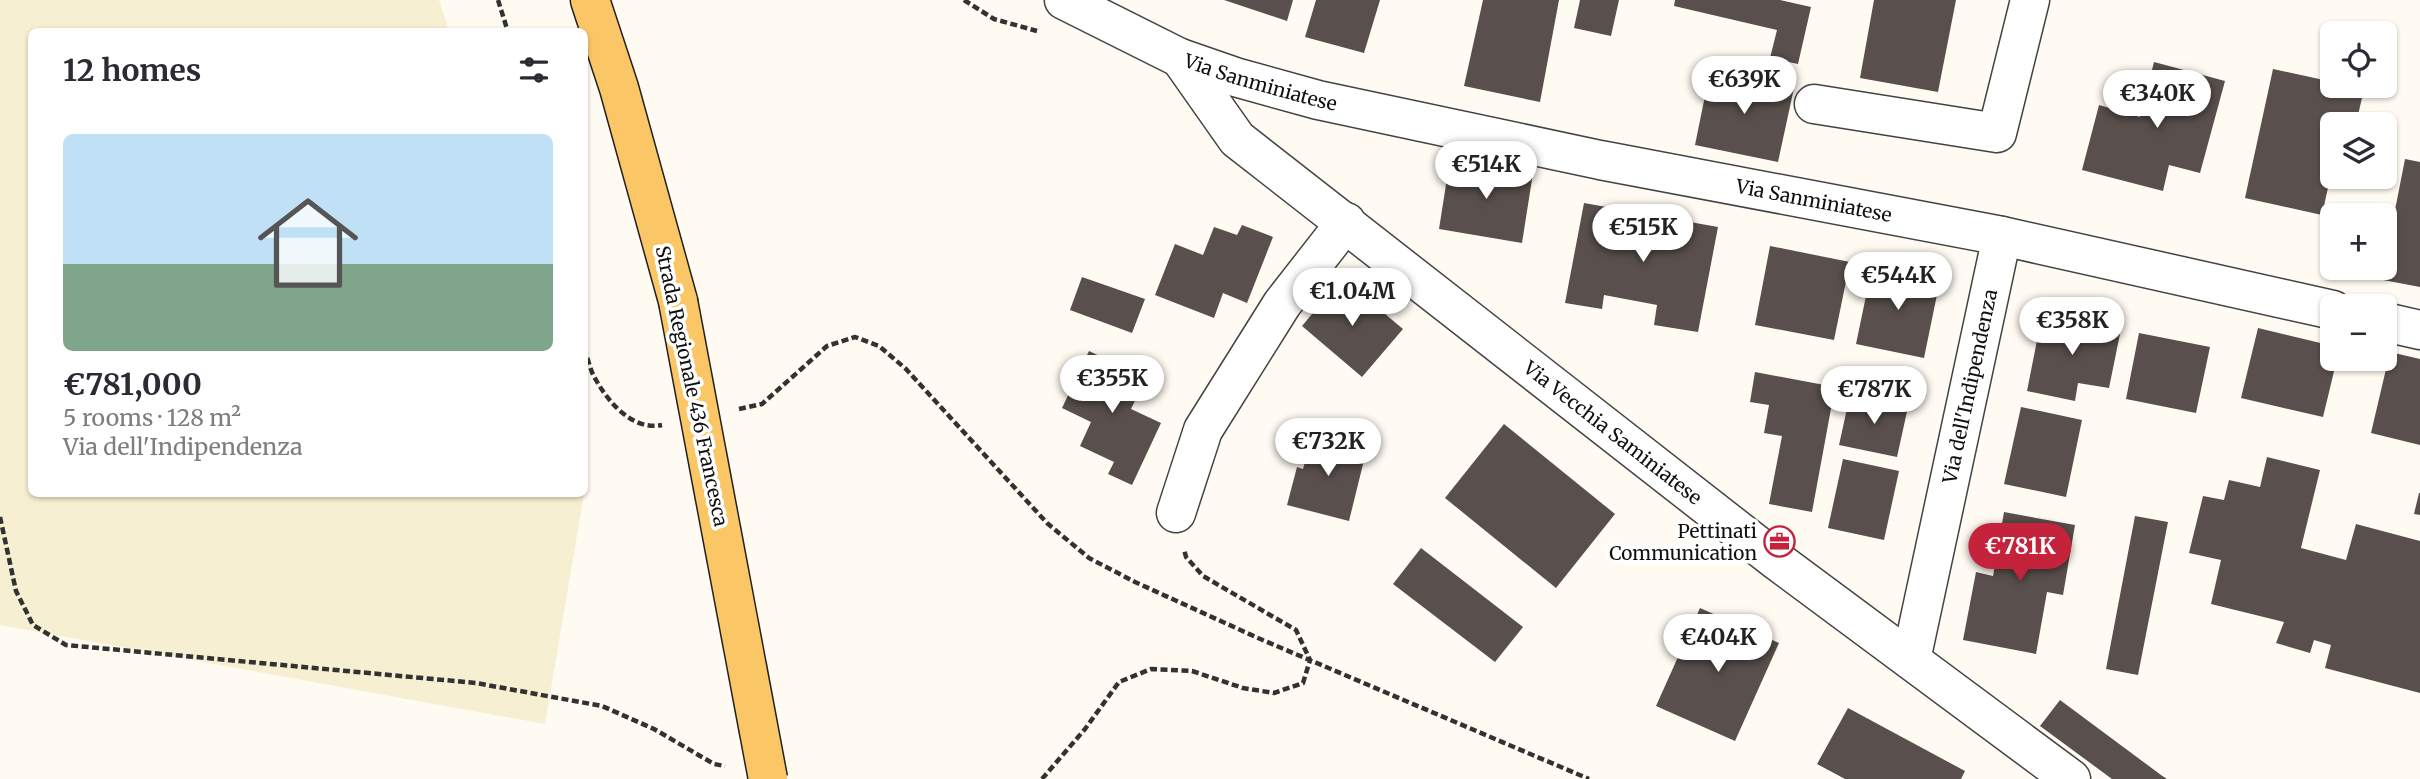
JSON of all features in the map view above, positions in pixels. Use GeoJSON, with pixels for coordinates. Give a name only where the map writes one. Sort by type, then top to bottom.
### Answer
{"type":"FeatureCollection","features":[{"type":"Feature","properties":{"kind":"main road","name":"Strada Regionale 436 Francesca"},"geometry":{"type":"LineString","coordinates":[[590,0],[620,88],[678,302],[768,779]]}},
{"type":"Feature","properties":{"kind":"street","name":"Via Sanminiatese"},"geometry":{"type":"LineString","coordinates":[[1064,0],[1180,58],[1235,77],[1318,100],[1600,160],[2002,236],[2320,307]]}},
{"type":"Feature","properties":{"kind":"street"},"geometry":{"type":"LineString","coordinates":[[1814,104],[1997,134],[2030,0]]}},
{"type":"Feature","properties":{"kind":"street","name":"Via Vecchia Saminiatese"},"geometry":{"type":"LineString","coordinates":[[1180,58],[1237,139],[1776,561],[2071,779]]}},
{"type":"Feature","properties":{"kind":"street"},"geometry":{"type":"LineString","coordinates":[[1176,513],[1203,430],[1282,304],[1346,222]]}},
{"type":"Feature","properties":{"kind":"street","name":"Via dell'Indipendenza"},"geometry":{"type":"LineString","coordinates":[[1911,660],[2002,236]]}},
{"type":"Feature","properties":{"kind":"street"},"geometry":{"type":"LineString","coordinates":[[2397,325],[2420,330]]}},
{"type":"Feature","properties":{"kind":"path"},"geometry":{"type":"LineString","coordinates":[[498,0],[507,28]]}},
{"type":"Feature","properties":{"kind":"path"},"geometry":{"type":"LineString","coordinates":[[735,410],[762,404],[827,346],[855,337],[879,346],[906,369],[1046,523],[1089,558],[1310,660],[1589,779]]}},
{"type":"Feature","properties":{"kind":"path"},"geometry":{"type":"LineString","coordinates":[[588,360],[595,380],[626,419],[655,426],[668,424]]}},
{"type":"Feature","properties":{"kind":"path"},"geometry":{"type":"LineString","coordinates":[[1042,779],[1085,729],[1119,682],[1151,669],[1192,671],[1243,688],[1274,694],[1303,683],[1310,660],[1296,630],[1203,576],[1186,557],[1176,513]]}},
{"type":"Feature","properties":{"kind":"path"},"geometry":{"type":"LineString","coordinates":[[0,517],[16,591],[33,625],[66,645],[476,683],[602,706],[654,729],[714,764],[726,767]]}},
{"type":"Feature","properties":{"kind":"shaded area"},"geometry":{"type":"Polygon","coordinates":[[[0,0],[439,0],[448,28],[28,28],[28,497],[583,497],[545,724],[0,625],[0,0]]]}},
{"type":"Feature","properties":{"kind":"building"},"geometry":{"type":"Polygon","coordinates":[[[1224,0],[1293,0],[1287,21],[1224,0]]]}},
{"type":"Feature","properties":{"kind":"building"},"geometry":{"type":"Polygon","coordinates":[[[1316,0],[1380,0],[1364,53],[1305,37],[1316,0]]]}},
{"type":"Feature","properties":{"kind":"building"},"geometry":{"type":"Polygon","coordinates":[[[1483,0],[1559,0],[1540,102],[1464,86],[1483,0]]]}},
{"type":"Feature","properties":{"kind":"building"},"geometry":{"type":"Polygon","coordinates":[[[1580,0],[1619,0],[1611,36],[1574,28],[1580,0]]]}},
{"type":"Feature","properties":{"kind":"building"},"geometry":{"type":"Polygon","coordinates":[[[1675,0],[1780,0],[1811,7],[1798,64],[1770,58],[1777,30],[1674,6],[1675,0]]]}},
{"type":"Feature","properties":{"kind":"building"},"geometry":{"type":"Polygon","coordinates":[[[1874,0],[1956,0],[1938,92],[1860,78],[1874,0]]]}},
{"type":"Feature","properties":{"kind":"building"},"geometry":{"type":"Polygon","coordinates":[[[2154,62],[2225,81],[2200,173],[2169,165],[2163,191],[2082,170],[2099,105],[2140,117],[2154,62]]]}},
{"type":"Feature","properties":{"kind":"building"},"geometry":{"type":"Polygon","coordinates":[[[2273,69],[2320,79],[2320,98],[2362,98],[2359,112],[2320,112],[2320,189],[2328,189],[2325,203],[2320,203],[2320,215],[2245,198],[2273,69]]]}},
{"type":"Feature","properties":{"kind":"building"},"geometry":{"type":"Polygon","coordinates":[[[1710,71],[1794,88],[1778,162],[1695,145],[1710,71]]]}},
{"type":"Feature","properties":{"kind":"building"},"geometry":{"type":"Polygon","coordinates":[[[1450,159],[1533,173],[1522,243],[1439,229],[1450,159]]]}},
{"type":"Feature","properties":{"kind":"building"},"geometry":{"type":"Polygon","coordinates":[[[2405,159],[2420,162],[2420,287],[2383,280],[2397,280],[2396,203],[2405,159]]]}},
{"type":"Feature","properties":{"kind":"building"},"geometry":{"type":"Polygon","coordinates":[[[1584,203],[1718,227],[1698,332],[1654,325],[1657,305],[1604,295],[1602,309],[1565,303],[1584,203]]]}},
{"type":"Feature","properties":{"kind":"building"},"geometry":{"type":"Polygon","coordinates":[[[1242,225],[1273,237],[1247,303],[1223,293],[1214,318],[1155,295],[1175,244],[1203,255],[1214,227],[1237,235],[1242,225]]]}},
{"type":"Feature","properties":{"kind":"building"},"geometry":{"type":"Polygon","coordinates":[[[1770,246],[1850,262],[1834,340],[1755,325],[1770,246]]]}},
{"type":"Feature","properties":{"kind":"building"},"geometry":{"type":"Polygon","coordinates":[[[1872,267],[1940,280],[1924,358],[1856,344],[1872,267]]]}},
{"type":"Feature","properties":{"kind":"building"},"geometry":{"type":"Polygon","coordinates":[[[1082,277],[1145,299],[1132,333],[1070,310],[1082,277]]]}},
{"type":"Feature","properties":{"kind":"building"},"geometry":{"type":"Polygon","coordinates":[[[1342,278],[1403,329],[1362,377],[1302,326],[1342,278]]]}},
{"type":"Feature","properties":{"kind":"building"},"geometry":{"type":"Polygon","coordinates":[[[2042,315],[2121,329],[2109,388],[2078,383],[2075,401],[2027,391],[2042,315]]]}},
{"type":"Feature","properties":{"kind":"building"},"geometry":{"type":"Polygon","coordinates":[[[2258,328],[2320,343],[2320,371],[2334,371],[2323,417],[2241,398],[2258,328]]]}},
{"type":"Feature","properties":{"kind":"building"},"geometry":{"type":"Polygon","coordinates":[[[2139,333],[2210,347],[2196,413],[2126,399],[2139,333]]]}},
{"type":"Feature","properties":{"kind":"building"},"geometry":{"type":"Polygon","coordinates":[[[1089,351],[1146,378],[1131,409],[1161,423],[1132,485],[1108,474],[1114,462],[1080,446],[1091,422],[1062,408],[1089,351]]]}},
{"type":"Feature","properties":{"kind":"building"},"geometry":{"type":"Polygon","coordinates":[[[2397,354],[2420,359],[2420,445],[2371,433],[2386,371],[2397,371],[2397,354]]]}},
{"type":"Feature","properties":{"kind":"building"},"geometry":{"type":"Polygon","coordinates":[[[1755,372],[1835,387],[1812,512],[1769,504],[1782,436],[1764,433],[1769,405],[1750,402],[1755,372]]]}},
{"type":"Feature","properties":{"kind":"building"},"geometry":{"type":"Polygon","coordinates":[[[1850,395],[1908,407],[1897,457],[1839,445],[1850,395]]]}},
{"type":"Feature","properties":{"kind":"building"},"geometry":{"type":"Polygon","coordinates":[[[2021,407],[2082,420],[2066,497],[2004,484],[2021,407]]]}},
{"type":"Feature","properties":{"kind":"building"},"geometry":{"type":"Polygon","coordinates":[[[1504,424],[1615,514],[1556,588],[1445,498],[1504,424]]]}},
{"type":"Feature","properties":{"kind":"building"},"geometry":{"type":"Polygon","coordinates":[[[1313,433],[1367,448],[1349,521],[1287,505],[1297,467],[1303,469],[1313,433]]]}},
{"type":"Feature","properties":{"kind":"building"},"geometry":{"type":"Polygon","coordinates":[[[2267,457],[2320,470],[2301,548],[2346,560],[2356,524],[2420,541],[2420,693],[2325,668],[2331,645],[2314,640],[2310,653],[2276,643],[2284,622],[2211,604],[2221,560],[2189,553],[2203,496],[2224,500],[2229,480],[2260,487],[2267,457]]]}},
{"type":"Feature","properties":{"kind":"building"},"geometry":{"type":"Polygon","coordinates":[[[1843,459],[1899,471],[1884,540],[1828,528],[1843,459]]]}},
{"type":"Feature","properties":{"kind":"building"},"geometry":{"type":"Polygon","coordinates":[[[2420,493],[2420,515],[2414,514],[2420,493]]]}},
{"type":"Feature","properties":{"kind":"building"},"geometry":{"type":"Polygon","coordinates":[[[2004,512],[2075,525],[2063,595],[2047,592],[2036,654],[1963,640],[1976,572],[1993,576],[2004,512]]]}},
{"type":"Feature","properties":{"kind":"building"},"geometry":{"type":"Polygon","coordinates":[[[2135,516],[2168,522],[2138,675],[2106,669],[2135,516]]]}},
{"type":"Feature","properties":{"kind":"building"},"geometry":{"type":"Polygon","coordinates":[[[1421,548],[1523,627],[1495,662],[1393,584],[1421,548]]]}},
{"type":"Feature","properties":{"kind":"building"},"geometry":{"type":"Polygon","coordinates":[[[1700,608],[1779,643],[1735,741],[1656,706],[1700,608]]]}},
{"type":"Feature","properties":{"kind":"building"},"geometry":{"type":"Polygon","coordinates":[[[2060,700],[2167,779],[2112,779],[2040,726],[2060,700]]]}},
{"type":"Feature","properties":{"kind":"building"},"geometry":{"type":"Polygon","coordinates":[[[1848,708],[1965,771],[1961,779],[1845,779],[1817,764],[1848,708]]]}},
{"type":"Feature","properties":{"kind":"place","name":"Pettinati Communication"},"geometry":{"type":"Point","coordinates":[1780,542]}}]}
